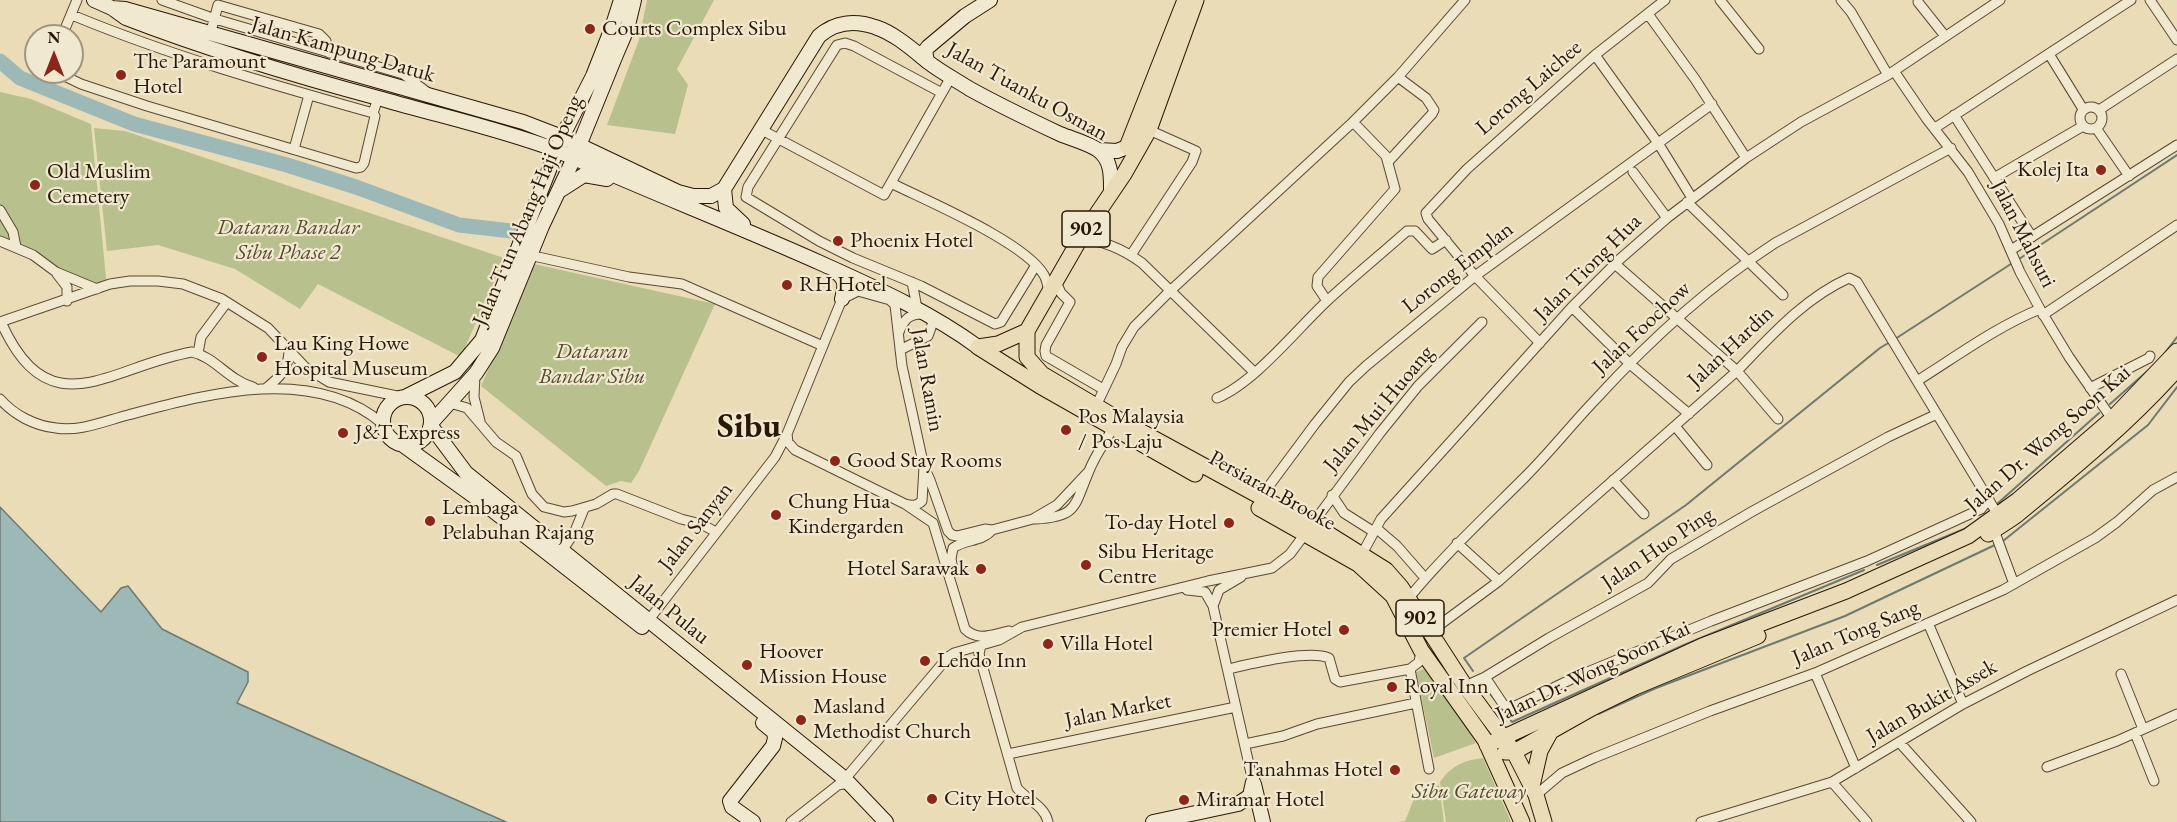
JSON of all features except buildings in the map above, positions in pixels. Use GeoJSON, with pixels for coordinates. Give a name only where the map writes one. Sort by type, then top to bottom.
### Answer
{"type":"FeatureCollection","features":[{"type":"Feature","properties":{"kind":"main road"},"geometry":{"type":"LineString","coordinates":[[1127,147],[1185,0]]}},
{"type":"Feature","properties":{"kind":"main road","name":"902"},"geometry":{"type":"LineString","coordinates":[[1027,331],[1080,239],[1124,174],[1149,130],[1196,0]]}},
{"type":"Feature","properties":{"kind":"main road"},"geometry":{"type":"LineString","coordinates":[[978,347],[998,344],[1027,331]]}},
{"type":"Feature","properties":{"kind":"main road","name":"Persiaran Brooke"},"geometry":{"type":"LineString","coordinates":[[1027,331],[1026,353],[1033,366],[1042,374],[1096,406],[1115,424],[1312,523],[1362,554],[1394,578],[1508,747],[1534,790],[1545,822]]}},
{"type":"Feature","properties":{"kind":"main road","name":"Persiaran Brooke"},"geometry":{"type":"LineString","coordinates":[[978,347],[1115,424],[1312,523],[1385,588],[1398,604],[1421,650],[1487,745],[1522,822]]}},
{"type":"Feature","properties":{"kind":"main road","name":"Jalan Dr. Wong Soon Kai"},"geometry":{"type":"LineString","coordinates":[[1487,745],[1508,747],[1551,731],[1635,687],[1934,563],[1969,546],[1996,526],[2112,419],[2177,351]]}},
{"type":"Feature","properties":{"kind":"main road","name":"Jalan Dr. Wong Soon Kai"},"geometry":{"type":"LineString","coordinates":[[1508,747],[1692,650],[1875,579],[2016,515],[2105,439],[2155,393],[2177,369]]}},
{"type":"Feature","properties":{"kind":"main road"},"geometry":{"type":"LineString","coordinates":[[1534,790],[1540,751],[1551,731]]}},
{"type":"Feature","properties":{"kind":"main road"},"geometry":{"type":"LineString","coordinates":[[1507,786],[1508,747]]}},
{"type":"Feature","properties":{"kind":"street"},"geometry":{"type":"LineString","coordinates":[[68,24],[77,0]]}},
{"type":"Feature","properties":{"kind":"street","name":"Jalan Kampung Datuk"},"geometry":{"type":"LineString","coordinates":[[94,0],[112,8],[126,18],[169,34],[208,41],[396,87],[523,122],[562,137],[576,152]]}},
{"type":"Feature","properties":{"kind":"street"},"geometry":{"type":"LineString","coordinates":[[152,17],[160,0],[215,19],[403,74],[436,99]]}},
{"type":"Feature","properties":{"kind":"street","name":"Jalan Tun Abang Haji Openg"},"geometry":{"type":"LineString","coordinates":[[431,424],[476,373],[492,348],[496,323],[556,150],[593,76],[621,0]]}},
{"type":"Feature","properties":{"kind":"street","name":"Jalan Tun Abang Haji Openg"},"geometry":{"type":"LineString","coordinates":[[404,397],[454,372],[496,323],[576,152],[627,29],[634,0]]}},
{"type":"Feature","properties":{"kind":"street"},"geometry":{"type":"LineString","coordinates":[[913,50],[922,40],[977,0]]}},
{"type":"Feature","properties":{"kind":"street"},"geometry":{"type":"LineString","coordinates":[[927,61],[925,51],[928,47],[965,16],[990,0]]}},
{"type":"Feature","properties":{"kind":"street"},"geometry":{"type":"LineString","coordinates":[[1096,406],[1122,347],[1134,327],[1353,122],[1398,77],[1465,0]]}},
{"type":"Feature","properties":{"kind":"street","name":"Lorong Laichee"},"geometry":{"type":"LineString","coordinates":[[1446,240],[1428,219],[1426,213],[1467,169],[1595,55],[1665,0]]}},
{"type":"Feature","properties":{"kind":"street"},"geometry":{"type":"LineString","coordinates":[[1720,0],[1759,49]]}},
{"type":"Feature","properties":{"kind":"street","name":"Jalan Mahsuri"},"geometry":{"type":"LineString","coordinates":[[1841,0],[1891,73],[1968,172],[1999,224],[2041,312],[2112,419]]}},
{"type":"Feature","properties":{"kind":"street"},"geometry":{"type":"LineString","coordinates":[[1935,128],[2131,0]]}},
{"type":"Feature","properties":{"kind":"street"},"geometry":{"type":"LineString","coordinates":[[2150,0],[2177,40]]}},
{"type":"Feature","properties":{"kind":"street","name":"Jalan Tiong Hua"},"geometry":{"type":"LineString","coordinates":[[1362,554],[1381,519],[1572,306],[1667,218],[1746,158],[1801,122],[1891,73],[1994,1]]}},
{"type":"Feature","properties":{"kind":"street"},"geometry":{"type":"LineString","coordinates":[[1918,2],[1946,36]]}},
{"type":"Feature","properties":{"kind":"street"},"geometry":{"type":"LineString","coordinates":[[208,41],[218,5],[319,34],[326,41],[329,53]]}},
{"type":"Feature","properties":{"kind":"street"},"geometry":{"type":"LineString","coordinates":[[103,28],[112,8]]}},
{"type":"Feature","properties":{"kind":"street","name":"Jalan Kampung Datuk"},"geometry":{"type":"LineString","coordinates":[[112,8],[125,9],[152,17],[280,69],[526,139],[556,150],[576,152]]}},
{"type":"Feature","properties":{"kind":"street"},"geometry":{"type":"LineString","coordinates":[[1648,14],[1713,104],[1746,158]]}},
{"type":"Feature","properties":{"kind":"street"},"geometry":{"type":"LineString","coordinates":[[72,15],[164,51],[373,113]]}},
{"type":"Feature","properties":{"kind":"street","name":"Jalan Tuanku Osman"},"geometry":{"type":"LineString","coordinates":[[723,189],[810,49],[827,29],[845,23],[860,23],[876,27],[951,77],[1048,129],[1099,150],[1111,173],[1111,192]]}},
{"type":"Feature","properties":{"kind":"street"},"geometry":{"type":"LineString","coordinates":[[164,51],[169,34]]}},
{"type":"Feature","properties":{"kind":"street"},"geometry":{"type":"LineString","coordinates":[[942,93],[854,46],[845,43],[837,45],[748,187],[746,197],[819,241],[853,258],[912,282],[989,323],[999,324],[1036,265]]}},
{"type":"Feature","properties":{"kind":"street"},"geometry":{"type":"LineString","coordinates":[[2049,54],[2083,109]]}},
{"type":"Feature","properties":{"kind":"street"},"geometry":{"type":"LineString","coordinates":[[1595,55],[1658,143],[1690,200],[1783,295]]}},
{"type":"Feature","properties":{"kind":"street"},"geometry":{"type":"LineString","coordinates":[[615,57],[592,127],[591,137],[599,152],[678,192],[693,196],[711,196],[723,189],[726,208],[751,231]]}},
{"type":"Feature","properties":{"kind":"street"},"geometry":{"type":"LineString","coordinates":[[2099,110],[2177,59]]}},
{"type":"Feature","properties":{"kind":"street"},"geometry":{"type":"LineString","coordinates":[[276,86],[280,69]]}},
{"type":"Feature","properties":{"kind":"street"},"geometry":{"type":"LineString","coordinates":[[396,87],[403,74]]}},
{"type":"Feature","properties":{"kind":"street"},"geometry":{"type":"LineString","coordinates":[[523,122],[551,124],[558,121],[567,113],[593,76]]}},
{"type":"Feature","properties":{"kind":"street"},"geometry":{"type":"LineString","coordinates":[[760,129],[884,195],[951,77]]}},
{"type":"Feature","properties":{"kind":"street"},"geometry":{"type":"LineString","coordinates":[[1388,162],[1434,110],[1426,98],[1398,77]]}},
{"type":"Feature","properties":{"kind":"street"},"geometry":{"type":"LineString","coordinates":[[81,84],[356,168],[361,167],[378,98]]}},
{"type":"Feature","properties":{"kind":"street"},"geometry":{"type":"LineString","coordinates":[[294,149],[309,95]]}},
{"type":"Feature","properties":{"kind":"street","name":"Lorong Emplan"},"geometry":{"type":"LineString","coordinates":[[1260,498],[1349,382],[1475,276],[1713,104]]}},
{"type":"Feature","properties":{"kind":"street"},"geometry":{"type":"LineString","coordinates":[[2090,106],[2099,110],[2102,120],[2096,128],[2089,129],[2083,126],[2079,115],[2083,109],[2090,106]]}},
{"type":"Feature","properties":{"kind":"street"},"geometry":{"type":"LineString","coordinates":[[1954,115],[2032,237]]}},
{"type":"Feature","properties":{"kind":"street"},"geometry":{"type":"LineString","coordinates":[[1327,301],[1316,281],[1328,262],[1395,191],[1388,162],[1382,150],[1353,122]]}},
{"type":"Feature","properties":{"kind":"street"},"geometry":{"type":"LineString","coordinates":[[1994,178],[2083,126]]}},
{"type":"Feature","properties":{"kind":"street"},"geometry":{"type":"LineString","coordinates":[[2096,128],[2129,176]]}},
{"type":"Feature","properties":{"kind":"street"},"geometry":{"type":"LineString","coordinates":[[1131,255],[1192,162],[1196,151],[1149,130]]}},
{"type":"Feature","properties":{"kind":"street"},"geometry":{"type":"LineString","coordinates":[[2012,254],[2032,237],[2177,145]]}},
{"type":"Feature","properties":{"kind":"street"},"geometry":{"type":"LineString","coordinates":[[1099,150],[1117,151],[1127,147]]}},
{"type":"Feature","properties":{"kind":"street","name":"Jalan Foochow"},"geometry":{"type":"LineString","coordinates":[[1408,599],[1457,543],[1525,477],[1596,398],[1677,319],[1748,261],[1775,243],[1951,148]]}},
{"type":"Feature","properties":{"kind":"street"},"geometry":{"type":"LineString","coordinates":[[576,152],[619,164]]}},
{"type":"Feature","properties":{"kind":"street"},"geometry":{"type":"LineString","coordinates":[[576,152],[647,189],[751,231],[894,296],[978,347]]}},
{"type":"Feature","properties":{"kind":"street"},"geometry":{"type":"LineString","coordinates":[[1633,172],[1667,218]]}},
{"type":"Feature","properties":{"kind":"street"},"geometry":{"type":"LineString","coordinates":[[558,192],[579,178],[588,175],[647,189]]}},
{"type":"Feature","properties":{"kind":"street"},"geometry":{"type":"LineString","coordinates":[[891,183],[1011,245],[1036,265],[1053,288],[1070,302],[1046,345],[1046,356],[1103,389]]}},
{"type":"Feature","properties":{"kind":"street"},"geometry":{"type":"LineString","coordinates":[[0,210],[13,232],[16,247]]}},
{"type":"Feature","properties":{"kind":"street"},"geometry":{"type":"LineString","coordinates":[[1917,381],[2022,316],[2041,312],[2177,225]]}},
{"type":"Feature","properties":{"kind":"street"},"geometry":{"type":"LineString","coordinates":[[1217,398],[1230,392],[1254,372],[1327,301],[1407,231],[1415,231],[1432,249],[1446,240],[1475,276],[1540,343]]}},
{"type":"Feature","properties":{"kind":"street"},"geometry":{"type":"LineString","coordinates":[[1080,239],[1105,243],[1131,255],[1142,263],[1254,372]]}},
{"type":"Feature","properties":{"kind":"street"},"geometry":{"type":"LineString","coordinates":[[0,241],[33,255],[56,272],[96,289]]}},
{"type":"Feature","properties":{"kind":"street"},"geometry":{"type":"LineString","coordinates":[[809,258],[819,241]]}},
{"type":"Feature","properties":{"kind":"street"},"geometry":{"type":"LineString","coordinates":[[529,255],[629,277],[682,284],[823,346]]}},
{"type":"Feature","properties":{"kind":"street"},"geometry":{"type":"LineString","coordinates":[[1615,264],[1737,371],[1778,419]]}},
{"type":"Feature","properties":{"kind":"street"},"geometry":{"type":"LineString","coordinates":[[830,267],[844,279],[842,299]]}},
{"type":"Feature","properties":{"kind":"street"},"geometry":{"type":"LineString","coordinates":[[56,272],[67,287],[67,301]]}},
{"type":"Feature","properties":{"kind":"street","name":"Jalan Hardin"},"geometry":{"type":"LineString","coordinates":[[1430,632],[1499,581],[1737,371],[1804,306],[1849,278],[1857,282],[1989,499],[2001,548],[2014,584]]}},
{"type":"Feature","properties":{"kind":"street"},"geometry":{"type":"LineString","coordinates":[[0,399],[32,422],[57,429],[83,427],[211,394],[262,389],[303,392],[342,400],[368,413],[383,424],[391,439],[403,445],[419,443],[425,437],[431,424],[427,406],[421,401],[329,382],[313,373],[268,328],[227,302],[183,284],[158,281],[130,282],[96,289],[67,301],[1,322],[9,339],[27,364],[44,378],[64,385],[92,382],[185,354],[198,353],[204,355],[239,383],[262,389],[281,376],[287,366],[289,350]]}},
{"type":"Feature","properties":{"kind":"street"},"geometry":{"type":"LineString","coordinates":[[900,350],[928,336],[933,322],[925,313],[912,282]]}},
{"type":"Feature","properties":{"kind":"street","name":"Jalan Ramin"},"geometry":{"type":"LineString","coordinates":[[842,299],[861,291],[890,300],[896,309],[900,350],[924,467],[922,501],[912,506],[904,504]]}},
{"type":"Feature","properties":{"kind":"street","name":"Jalan Sanyan"},"geometry":{"type":"LineString","coordinates":[[648,621],[774,457],[787,434],[842,299]]}},
{"type":"Feature","properties":{"kind":"street"},"geometry":{"type":"LineString","coordinates":[[198,353],[201,337],[227,302]]}},
{"type":"Feature","properties":{"kind":"street"},"geometry":{"type":"LineString","coordinates":[[1572,306],[1630,364],[1689,414]]}},
{"type":"Feature","properties":{"kind":"street"},"geometry":{"type":"LineString","coordinates":[[898,334],[903,321],[916,314],[925,313]]}},
{"type":"Feature","properties":{"kind":"street","name":"Jalan Mui Huoang"},"geometry":{"type":"LineString","coordinates":[[1245,574],[1272,568],[1282,562],[1418,386],[1482,322]]}},
{"type":"Feature","properties":{"kind":"street"},"geometry":{"type":"LineString","coordinates":[[2091,388],[2150,356]]}},
{"type":"Feature","properties":{"kind":"street"},"geometry":{"type":"LineString","coordinates":[[476,373],[474,397],[482,425]]}},
{"type":"Feature","properties":{"kind":"street"},"geometry":{"type":"LineString","coordinates":[[383,424],[386,409],[390,403],[404,397]]}},
{"type":"Feature","properties":{"kind":"street"},"geometry":{"type":"LineString","coordinates":[[450,403],[467,408],[496,442],[516,456],[532,494],[544,507],[564,512],[584,509],[617,494],[681,519],[701,524],[716,532]]}},
{"type":"Feature","properties":{"kind":"street","name":"Jalan Huo Ping"},"geometry":{"type":"LineString","coordinates":[[1465,686],[1485,677],[1549,638],[1648,583],[1671,559],[1888,437],[1937,414]]}},
{"type":"Feature","properties":{"kind":"street","name":"Jalan Pulau"},"geometry":{"type":"LineString","coordinates":[[431,424],[466,473],[831,768],[843,783],[886,822]]}},
{"type":"Feature","properties":{"kind":"street"},"geometry":{"type":"LineString","coordinates":[[924,467],[948,531],[952,535],[992,530],[1033,519],[1061,516],[1070,510],[1080,496],[1089,471],[1115,424]]}},
{"type":"Feature","properties":{"kind":"street"},"geometry":{"type":"LineString","coordinates":[[1675,426],[1707,465]]}},
{"type":"Feature","properties":{"kind":"street"},"geometry":{"type":"LineString","coordinates":[[787,434],[788,442],[795,450],[904,504],[937,528],[965,629],[972,635],[979,637],[1245,574]]}},
{"type":"Feature","properties":{"kind":"street","name":"Jalan Pulau"},"geometry":{"type":"LineString","coordinates":[[403,445],[482,501],[768,727],[775,734],[773,746]]}},
{"type":"Feature","properties":{"kind":"street"},"geometry":{"type":"LineString","coordinates":[[774,457],[785,451],[795,450]]}},
{"type":"Feature","properties":{"kind":"street","name":"Jalan Tong Sang"},"geometry":{"type":"LineString","coordinates":[[1534,790],[1562,773],[1594,758],[1710,711],[1815,673],[1967,607],[2014,584],[2096,538],[2153,490],[2177,477]]}},
{"type":"Feature","properties":{"kind":"street"},"geometry":{"type":"LineString","coordinates":[[1613,480],[1644,514]]}},
{"type":"Feature","properties":{"kind":"street"},"geometry":{"type":"LineString","coordinates":[[1332,495],[1340,510],[1397,546],[1425,578]]}},
{"type":"Feature","properties":{"kind":"street"},"geometry":{"type":"LineString","coordinates":[[1485,677],[1503,705],[1511,708],[1578,676],[1711,621],[1868,561],[1981,510],[1989,499]]}},
{"type":"Feature","properties":{"kind":"street"},"geometry":{"type":"LineString","coordinates":[[562,551],[575,531],[584,509]]}},
{"type":"Feature","properties":{"kind":"street"},"geometry":{"type":"LineString","coordinates":[[1312,523],[1340,510]]}},
{"type":"Feature","properties":{"kind":"street"},"geometry":{"type":"LineString","coordinates":[[992,530],[984,537],[956,545],[951,552],[958,589],[969,624],[977,631],[1019,628]]}},
{"type":"Feature","properties":{"kind":"street"},"geometry":{"type":"LineString","coordinates":[[1457,543],[1499,581]]}},
{"type":"Feature","properties":{"kind":"street"},"geometry":{"type":"LineString","coordinates":[[1868,561],[1875,579]]}},
{"type":"Feature","properties":{"kind":"street"},"geometry":{"type":"LineString","coordinates":[[1213,606],[1219,590],[1245,574]]}},
{"type":"Feature","properties":{"kind":"street"},"geometry":{"type":"LineString","coordinates":[[1176,590],[1205,592],[1213,606],[1261,822]]}},
{"type":"Feature","properties":{"kind":"street","name":"Jalan Bukit Assek"},"geometry":{"type":"LineString","coordinates":[[1701,822],[1832,782],[1963,704],[2177,600]]}},
{"type":"Feature","properties":{"kind":"street"},"geometry":{"type":"LineString","coordinates":[[1928,623],[1963,704]]}},
{"type":"Feature","properties":{"kind":"street"},"geometry":{"type":"LineString","coordinates":[[791,822],[843,783],[948,657],[970,648],[980,650],[1019,628]]}},
{"type":"Feature","properties":{"kind":"street"},"geometry":{"type":"LineString","coordinates":[[980,650],[1017,788],[1026,798],[1042,809],[1048,822]]}},
{"type":"Feature","properties":{"kind":"street"},"geometry":{"type":"LineString","coordinates":[[1228,669],[1280,658],[1321,655],[1329,658],[1335,679],[1340,682],[1410,669],[1419,662],[1421,650]]}},
{"type":"Feature","properties":{"kind":"street"},"geometry":{"type":"LineString","coordinates":[[1410,669],[1429,769]]}},
{"type":"Feature","properties":{"kind":"street"},"geometry":{"type":"LineString","coordinates":[[1815,673],[1856,768]]}},
{"type":"Feature","properties":{"kind":"street"},"geometry":{"type":"LineString","coordinates":[[2121,674],[2154,781]]}},
{"type":"Feature","properties":{"kind":"street"},"geometry":{"type":"LineString","coordinates":[[1245,744],[1282,736],[1317,724],[1416,703]]}},
{"type":"Feature","properties":{"kind":"street","name":"Jalan Market"},"geometry":{"type":"LineString","coordinates":[[1008,754],[1236,707]]}},
{"type":"Feature","properties":{"kind":"street"},"geometry":{"type":"LineString","coordinates":[[2047,767],[2177,714]]}},
{"type":"Feature","properties":{"kind":"street"},"geometry":{"type":"LineString","coordinates":[[753,822],[732,807],[730,801],[773,746],[788,742],[800,743]]}},
{"type":"Feature","properties":{"kind":"street"},"geometry":{"type":"LineString","coordinates":[[1900,743],[1971,822]]}},
{"type":"Feature","properties":{"kind":"street"},"geometry":{"type":"LineString","coordinates":[[1153,822],[1238,804],[1250,796],[1253,782]]}},
{"type":"Feature","properties":{"kind":"street"},"geometry":{"type":"LineString","coordinates":[[1832,782],[1867,822]]}},
{"type":"Feature","properties":{"kind":"street"},"geometry":{"type":"LineString","coordinates":[[1238,804],[1248,809],[1261,822]]}},
{"type":"Feature","properties":{"kind":"green space"},"geometry":{"type":"Polygon","coordinates":[[[647,0],[714,0],[677,69],[688,85],[675,134],[607,125],[639,40],[647,0]]]}},
{"type":"Feature","properties":{"kind":"green space"},"geometry":{"type":"Polygon","coordinates":[[[0,92],[31,99],[91,124],[107,288],[33,258],[10,239],[0,237],[0,92]]]}},
{"type":"Feature","properties":{"kind":"green space","name":"Dataran Bandar Sibu Phase 2"},"geometry":{"type":"Polygon","coordinates":[[[94,128],[125,131],[504,258],[461,357],[318,284],[300,309],[235,269],[158,245],[107,251],[94,128]]]}},
{"type":"Feature","properties":{"kind":"green space","name":"Dataran Bandar Sibu"},"geometry":{"type":"Polygon","coordinates":[[[534,264],[715,304],[639,471],[631,483],[621,481],[606,486],[481,386],[534,264]]]}},
{"type":"Feature","properties":{"kind":"green space"},"geometry":{"type":"Polygon","coordinates":[[[1424,669],[1458,714],[1476,743],[1434,758],[1416,672],[1424,669]]]}},
{"type":"Feature","properties":{"kind":"green space","name":"Sibu Gateway"},"geometry":{"type":"Polygon","coordinates":[[[1483,758],[1511,822],[1446,822],[1440,782],[1458,765],[1483,758]]]}},
{"type":"Feature","properties":{"kind":"green space"},"geometry":{"type":"Polygon","coordinates":[[[1439,785],[1444,822],[1398,822],[1405,821],[1416,794],[1439,785]]]}},
{"type":"Feature","properties":{"kind":"water"},"geometry":{"type":"Polygon","coordinates":[[[0,507],[101,612],[121,588],[128,586],[162,629],[248,672],[248,682],[237,703],[506,822],[0,822],[0,507]]]}},
{"type":"Feature","properties":{"kind":"waterway"},"geometry":{"type":"LineString","coordinates":[[0,61],[20,78],[134,124],[287,165],[356,187],[459,225],[520,232]]}},
{"type":"Feature","properties":{"kind":"waterway"},"geometry":{"type":"LineString","coordinates":[[2019,259],[2177,155]]}},
{"type":"Feature","properties":{"kind":"waterway"},"geometry":{"type":"LineString","coordinates":[[1895,339],[2014,262]]}},
{"type":"Feature","properties":{"kind":"waterway"},"geometry":{"type":"LineString","coordinates":[[2164,354],[2177,337]]}},
{"type":"Feature","properties":{"kind":"waterway"},"geometry":{"type":"LineString","coordinates":[[1473,671],[1464,658],[1686,505],[1890,342]]}},
{"type":"Feature","properties":{"kind":"waterway"},"geometry":{"type":"LineString","coordinates":[[2110,404],[2152,367]]}},
{"type":"Feature","properties":{"kind":"waterway"},"geometry":{"type":"LineString","coordinates":[[2003,541],[2148,425],[2177,387]]}},
{"type":"Feature","properties":{"kind":"waterway"},"geometry":{"type":"LineString","coordinates":[[1997,504],[2099,413]]}},
{"type":"Feature","properties":{"kind":"waterway"},"geometry":{"type":"LineString","coordinates":[[1877,565],[1969,527]]}},
{"type":"Feature","properties":{"kind":"waterway"},"geometry":{"type":"LineString","coordinates":[[1598,714],[1656,688],[1845,616],[1997,544]]}},
{"type":"Feature","properties":{"kind":"waterway"},"geometry":{"type":"LineString","coordinates":[[1500,706],[1512,722],[1684,645],[1864,570]]}},
{"type":"Feature","properties":{"kind":"waterway"},"geometry":{"type":"LineString","coordinates":[[1483,685],[1495,700]]}},
{"type":"Feature","properties":{"kind":"place","name":"Courts Complex Sibu"},"geometry":{"type":"Point","coordinates":[590,29]}},
{"type":"Feature","properties":{"kind":"place","name":"The Paramount Hotel"},"geometry":{"type":"Point","coordinates":[121,75]}},
{"type":"Feature","properties":{"kind":"place","name":"Kolej Ita"},"geometry":{"type":"Point","coordinates":[2101,170]}},
{"type":"Feature","properties":{"kind":"place","name":"Old Muslim Cemetery"},"geometry":{"type":"Point","coordinates":[35,185]}},
{"type":"Feature","properties":{"kind":"place","name":"Phoenix Hotel"},"geometry":{"type":"Point","coordinates":[838,241]}},
{"type":"Feature","properties":{"kind":"place","name":"RH Hotel"},"geometry":{"type":"Point","coordinates":[787,285]}},
{"type":"Feature","properties":{"kind":"place","name":"Lau King Howe Hospital Museum"},"geometry":{"type":"Point","coordinates":[262,357]}},
{"type":"Feature","properties":{"kind":"place","name":"Pos Malaysia / Pos Laju"},"geometry":{"type":"Point","coordinates":[1066,430]}},
{"type":"Feature","properties":{"kind":"place","name":"J&T Express"},"geometry":{"type":"Point","coordinates":[343,433]}},
{"type":"Feature","properties":{"kind":"place","name":"Good Stay Rooms"},"geometry":{"type":"Point","coordinates":[835,461]}},
{"type":"Feature","properties":{"kind":"place","name":"Chung Hua Kindergarden"},"geometry":{"type":"Point","coordinates":[776,515]}},
{"type":"Feature","properties":{"kind":"place","name":"Lembaga Pelabuhan Rajang"},"geometry":{"type":"Point","coordinates":[430,521]}},
{"type":"Feature","properties":{"kind":"place","name":"To-day Hotel"},"geometry":{"type":"Point","coordinates":[1229,523]}},
{"type":"Feature","properties":{"kind":"place","name":"Sibu Heritage Centre"},"geometry":{"type":"Point","coordinates":[1086,565]}},
{"type":"Feature","properties":{"kind":"place","name":"Hotel Sarawak"},"geometry":{"type":"Point","coordinates":[981,569]}},
{"type":"Feature","properties":{"kind":"place","name":"Premier Hotel"},"geometry":{"type":"Point","coordinates":[1344,630]}},
{"type":"Feature","properties":{"kind":"place","name":"Villa Hotel"},"geometry":{"type":"Point","coordinates":[1048,644]}},
{"type":"Feature","properties":{"kind":"place","name":"Lehdo Inn"},"geometry":{"type":"Point","coordinates":[925,661]}},
{"type":"Feature","properties":{"kind":"place","name":"Hoover Mission House"},"geometry":{"type":"Point","coordinates":[747,665]}},
{"type":"Feature","properties":{"kind":"place","name":"Royal Inn"},"geometry":{"type":"Point","coordinates":[1392,687]}},
{"type":"Feature","properties":{"kind":"place","name":"Masland Methodist Church"},"geometry":{"type":"Point","coordinates":[801,720]}},
{"type":"Feature","properties":{"kind":"place","name":"Tanahmas Hotel"},"geometry":{"type":"Point","coordinates":[1395,770]}},
{"type":"Feature","properties":{"kind":"place","name":"City Hotel"},"geometry":{"type":"Point","coordinates":[932,799]}},
{"type":"Feature","properties":{"kind":"place","name":"Miramar Hotel"},"geometry":{"type":"Point","coordinates":[1184,800]}},
{"type":"Feature","properties":{"kind":"district","name":"Sibu"},"geometry":{"type":"Point","coordinates":[749,428]}}]}
